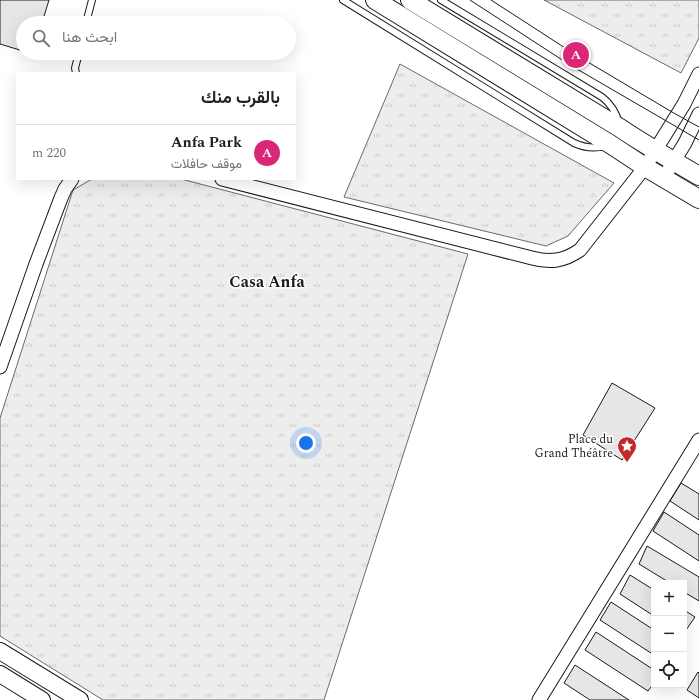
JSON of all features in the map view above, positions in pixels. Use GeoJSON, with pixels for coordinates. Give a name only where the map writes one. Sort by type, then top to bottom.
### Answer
{"type":"FeatureCollection","features":[{"type":"Feature","properties":{"kind":"main road"},"geometry":{"type":"LineString","coordinates":[[375,0],[699,199]]}},
{"type":"Feature","properties":{"kind":"main road"},"geometry":{"type":"LineString","coordinates":[[410,0],[620,128],[640,142],[674,160],[699,176]]}},
{"type":"Feature","properties":{"kind":"street"},"geometry":{"type":"LineString","coordinates":[[226,180],[540,260],[548,261],[565,258],[580,250],[645,167],[684,104],[699,74]]}},
{"type":"Feature","properties":{"kind":"street"},"geometry":{"type":"LineString","coordinates":[[663,178],[685,143],[699,114]]}},
{"type":"Feature","properties":{"kind":"street"},"geometry":{"type":"LineString","coordinates":[[0,368],[55,213],[65,189],[71,180]]}},
{"type":"Feature","properties":{"kind":"street"},"geometry":{"type":"LineString","coordinates":[[539,700],[699,440]]}},
{"type":"Feature","properties":{"kind":"street"},"geometry":{"type":"LineString","coordinates":[[0,651],[80,700]]}},
{"type":"Feature","properties":{"kind":"street"},"geometry":{"type":"LineString","coordinates":[[0,674],[42,700]]}},
{"type":"Feature","properties":{"kind":"lane"},"geometry":{"type":"LineString","coordinates":[[88,16],[92,0]]}},
{"type":"Feature","properties":{"kind":"lane"},"geometry":{"type":"LineString","coordinates":[[342,0],[574,143],[588,148],[603,147],[610,144]]}},
{"type":"Feature","properties":{"kind":"lane"},"geometry":{"type":"LineString","coordinates":[[441,0],[602,97],[608,102],[616,114],[620,128]]}},
{"type":"Feature","properties":{"kind":"lane"},"geometry":{"type":"LineString","coordinates":[[76,72],[75,68],[77,60]]}},
{"type":"Feature","properties":{"kind":"green space"},"geometry":{"type":"Polygon","coordinates":[[[544,0],[699,0],[699,38],[681,73],[544,0]]]}},
{"type":"Feature","properties":{"kind":"green space"},"geometry":{"type":"Polygon","coordinates":[[[400,64],[614,183],[568,236],[546,246],[344,197],[400,64]]]}},
{"type":"Feature","properties":{"kind":"green space"},"geometry":{"type":"Polygon","coordinates":[[[90,180],[185,180],[468,254],[324,700],[103,700],[0,636],[0,418],[73,190],[90,180]]]}},
{"type":"Feature","properties":{"kind":"building"},"geometry":{"type":"Polygon","coordinates":[[[0,0],[49,0],[44,16],[16,16],[16,49],[0,44],[0,0]]]}},
{"type":"Feature","properties":{"kind":"building"},"geometry":{"type":"Polygon","coordinates":[[[612,383],[655,408],[622,460],[583,435],[612,383]]]}},
{"type":"Feature","properties":{"kind":"building"},"geometry":{"type":"Polygon","coordinates":[[[681,483],[699,494],[699,520],[670,501],[681,483]]]}},
{"type":"Feature","properties":{"kind":"building"},"geometry":{"type":"Polygon","coordinates":[[[664,512],[699,535],[699,561],[653,531],[664,512]]]}},
{"type":"Feature","properties":{"kind":"building"},"geometry":{"type":"Polygon","coordinates":[[[647,546],[699,577],[699,601],[687,594],[687,580],[665,580],[639,564],[647,546]]]}},
{"type":"Feature","properties":{"kind":"building"},"geometry":{"type":"Polygon","coordinates":[[[630,575],[651,588],[651,614],[620,594],[630,575]]]}},
{"type":"Feature","properties":{"kind":"building"},"geometry":{"type":"Polygon","coordinates":[[[611,602],[651,628],[651,653],[600,620],[611,602]]]}},
{"type":"Feature","properties":{"kind":"building"},"geometry":{"type":"Polygon","coordinates":[[[687,612],[695,617],[687,629],[687,612]]]}},
{"type":"Feature","properties":{"kind":"building"},"geometry":{"type":"Polygon","coordinates":[[[596,632],[651,668],[651,687],[648,691],[585,650],[596,632]]]}},
{"type":"Feature","properties":{"kind":"building"},"geometry":{"type":"Polygon","coordinates":[[[575,665],[629,700],[590,700],[564,683],[575,665]]]}},
{"type":"Feature","properties":{"kind":"building"},"geometry":{"type":"Polygon","coordinates":[[[698,672],[699,673],[699,698],[687,690],[698,672]]]}},
{"type":"Feature","properties":{"kind":"tram line"},"geometry":{"type":"LineString","coordinates":[[470,0],[570,65],[699,140]]}},
{"type":"Feature","properties":{"kind":"tram line"},"geometry":{"type":"LineString","coordinates":[[491,0],[576,55],[699,127]]}},
{"type":"Feature","properties":{"kind":"place","name":"Anfa Park"},"geometry":{"type":"Point","coordinates":[576,55]}},
{"type":"Feature","properties":{"kind":"place","name":"Place du Grand Théâtre"},"geometry":{"type":"Point","coordinates":[627,463]}},
{"type":"Feature","properties":{"kind":"district","name":"Casa Anfa"},"geometry":{"type":"Point","coordinates":[267,281]}}]}
